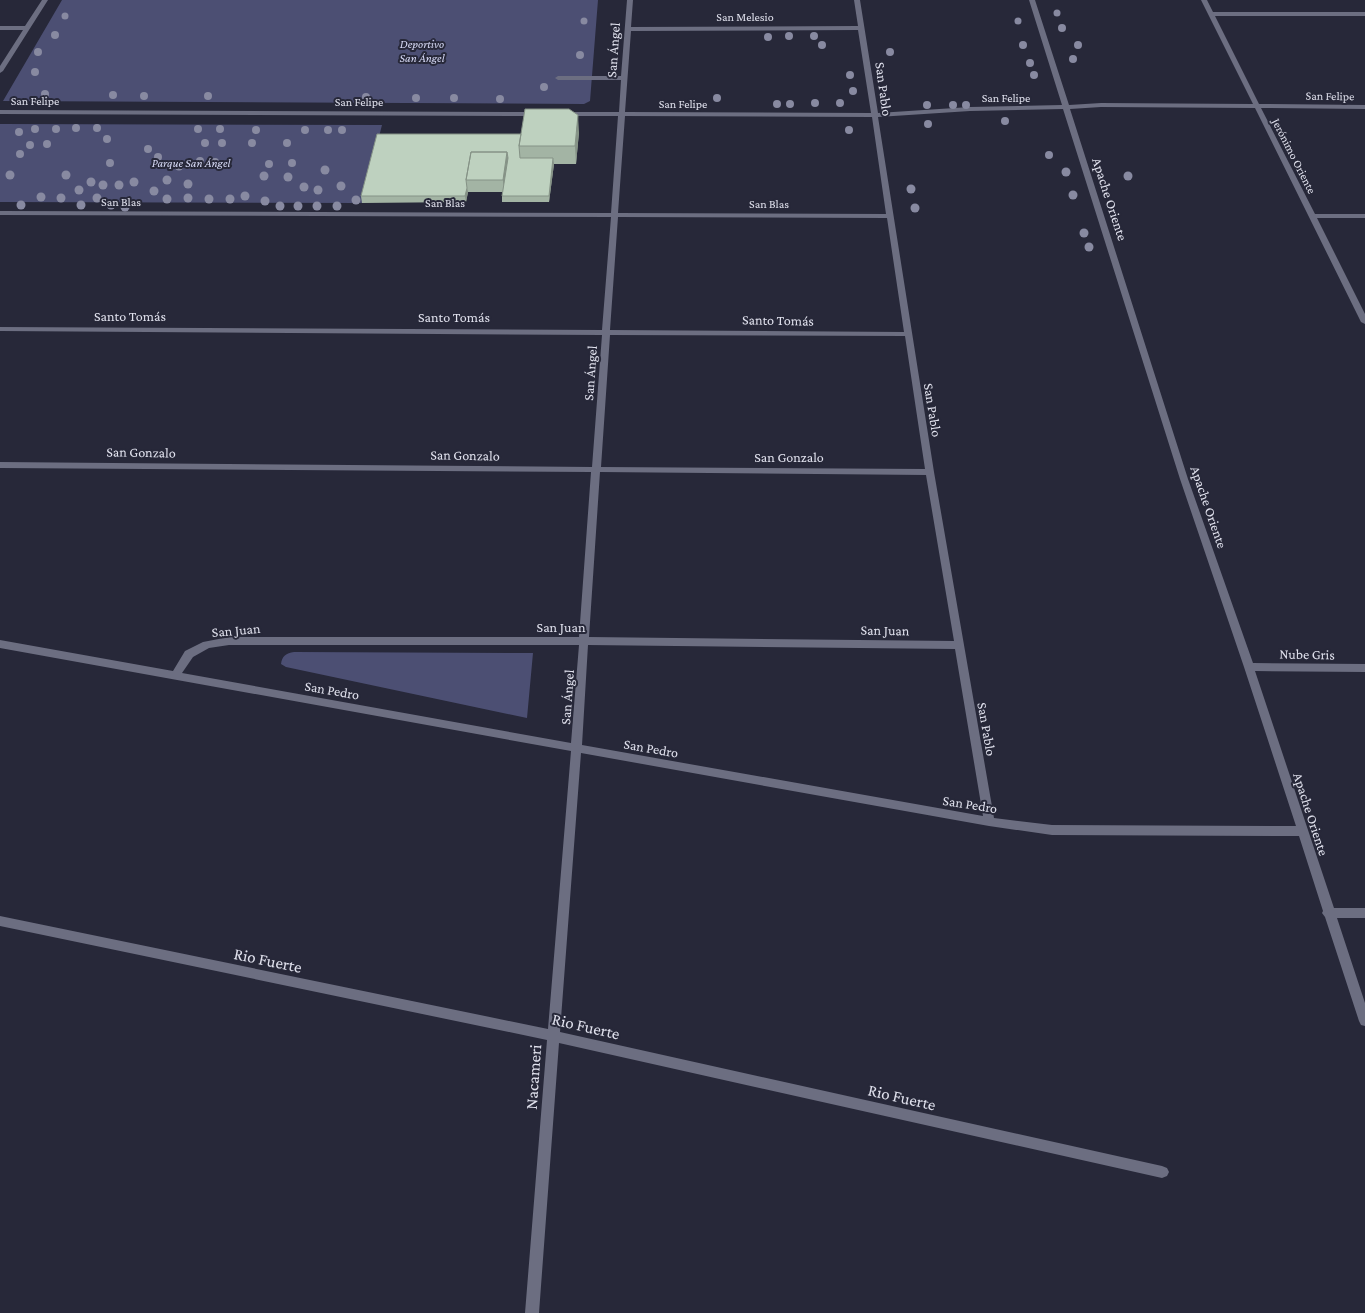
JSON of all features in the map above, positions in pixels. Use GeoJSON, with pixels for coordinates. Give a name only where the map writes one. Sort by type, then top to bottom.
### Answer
{"type":"FeatureCollection","features":[{"type":"Feature","properties":{"kind":"street"},"geometry":{"type":"LineString","coordinates":[[0,71],[45,0]]}},
{"type":"Feature","properties":{"kind":"street","name":"San Ángel"},"geometry":{"type":"LineString","coordinates":[[576,749],[630,0]]}},
{"type":"Feature","properties":{"kind":"street","name":"San Pablo"},"geometry":{"type":"LineString","coordinates":[[857,0],[930,472],[989,822]]}},
{"type":"Feature","properties":{"kind":"street","name":"Apache Oriente"},"geometry":{"type":"LineString","coordinates":[[1032,0],[1184,479],[1249,667],[1328,913],[1365,1021]]}},
{"type":"Feature","properties":{"kind":"street","name":"Jerónimo Oriente"},"geometry":{"type":"LineString","coordinates":[[1204,0],[1365,322]]}},
{"type":"Feature","properties":{"kind":"street"},"geometry":{"type":"LineString","coordinates":[[1212,14],[1365,14]]}},
{"type":"Feature","properties":{"kind":"street"},"geometry":{"type":"LineString","coordinates":[[0,28],[27,28]]}},
{"type":"Feature","properties":{"kind":"street","name":"San Melesio"},"geometry":{"type":"LineString","coordinates":[[628,29],[862,28]]}},
{"type":"Feature","properties":{"kind":"street"},"geometry":{"type":"LineString","coordinates":[[558,78],[624,78]]}},
{"type":"Feature","properties":{"kind":"street","name":"San Felipe"},"geometry":{"type":"LineString","coordinates":[[556,114],[874,115],[970,109],[1033,109],[1101,105],[1365,107]]}},
{"type":"Feature","properties":{"kind":"street","name":"San Felipe"},"geometry":{"type":"LineString","coordinates":[[0,112],[540,114]]}},
{"type":"Feature","properties":{"kind":"street","name":"San Blas"},"geometry":{"type":"LineString","coordinates":[[0,213],[890,216]]}},
{"type":"Feature","properties":{"kind":"street"},"geometry":{"type":"LineString","coordinates":[[1313,216],[1365,216]]}},
{"type":"Feature","properties":{"kind":"street","name":"Santo Tomás"},"geometry":{"type":"LineString","coordinates":[[0,329],[606,331],[908,334]]}},
{"type":"Feature","properties":{"kind":"street","name":"San Gonzalo"},"geometry":{"type":"LineString","coordinates":[[0,465],[930,472]]}},
{"type":"Feature","properties":{"kind":"street","name":"San Juan"},"geometry":{"type":"LineString","coordinates":[[176,675],[189,654],[208,645],[229,641],[584,641],[959,646]]}},
{"type":"Feature","properties":{"kind":"street","name":"San Pedro"},"geometry":{"type":"LineString","coordinates":[[0,644],[576,749],[989,822],[1052,830],[1302,831]]}},
{"type":"Feature","properties":{"kind":"street","name":"Nube Gris"},"geometry":{"type":"LineString","coordinates":[[1249,667],[1365,668]]}},
{"type":"Feature","properties":{"kind":"street","name":"Nacameri"},"geometry":{"type":"LineString","coordinates":[[532,1313],[576,749]]}},
{"type":"Feature","properties":{"kind":"street"},"geometry":{"type":"LineString","coordinates":[[1328,913],[1365,913]]}},
{"type":"Feature","properties":{"kind":"street","name":"Rio Fuerte"},"geometry":{"type":"LineString","coordinates":[[0,921],[554,1036],[1162,1172]]}},
{"type":"Feature","properties":{"kind":"green space","name":"Deportivo San Ángel"},"geometry":{"type":"Polygon","coordinates":[[[62,0],[598,0],[590,101],[584,104],[3,101],[62,0]]]}},
{"type":"Feature","properties":{"kind":"green space","name":"Parque San Ángel"},"geometry":{"type":"Polygon","coordinates":[[[0,124],[382,125],[362,203],[0,202],[0,124]]]}},
{"type":"Feature","properties":{"kind":"green space"},"geometry":{"type":"Polygon","coordinates":[[[294,652],[533,653],[527,718],[286,667],[281,664],[285,655],[294,652]]]}},
{"type":"Feature","properties":{"kind":"building"},"geometry":{"type":"Polygon","coordinates":[[[525,109],[569,109],[578,115],[575,146],[519,146],[525,109]]]}},
{"type":"Feature","properties":{"kind":"building"},"geometry":{"type":"Polygon","coordinates":[[[377,134],[521,134],[519,146],[520,158],[553,158],[549,196],[502,196],[508,158],[507,152],[471,152],[465,196],[361,196],[377,134]]]}},
{"type":"Feature","properties":{"kind":"building"},"geometry":{"type":"Polygon","coordinates":[[[471,152],[507,152],[503,180],[466,180],[471,152]]]}}]}
